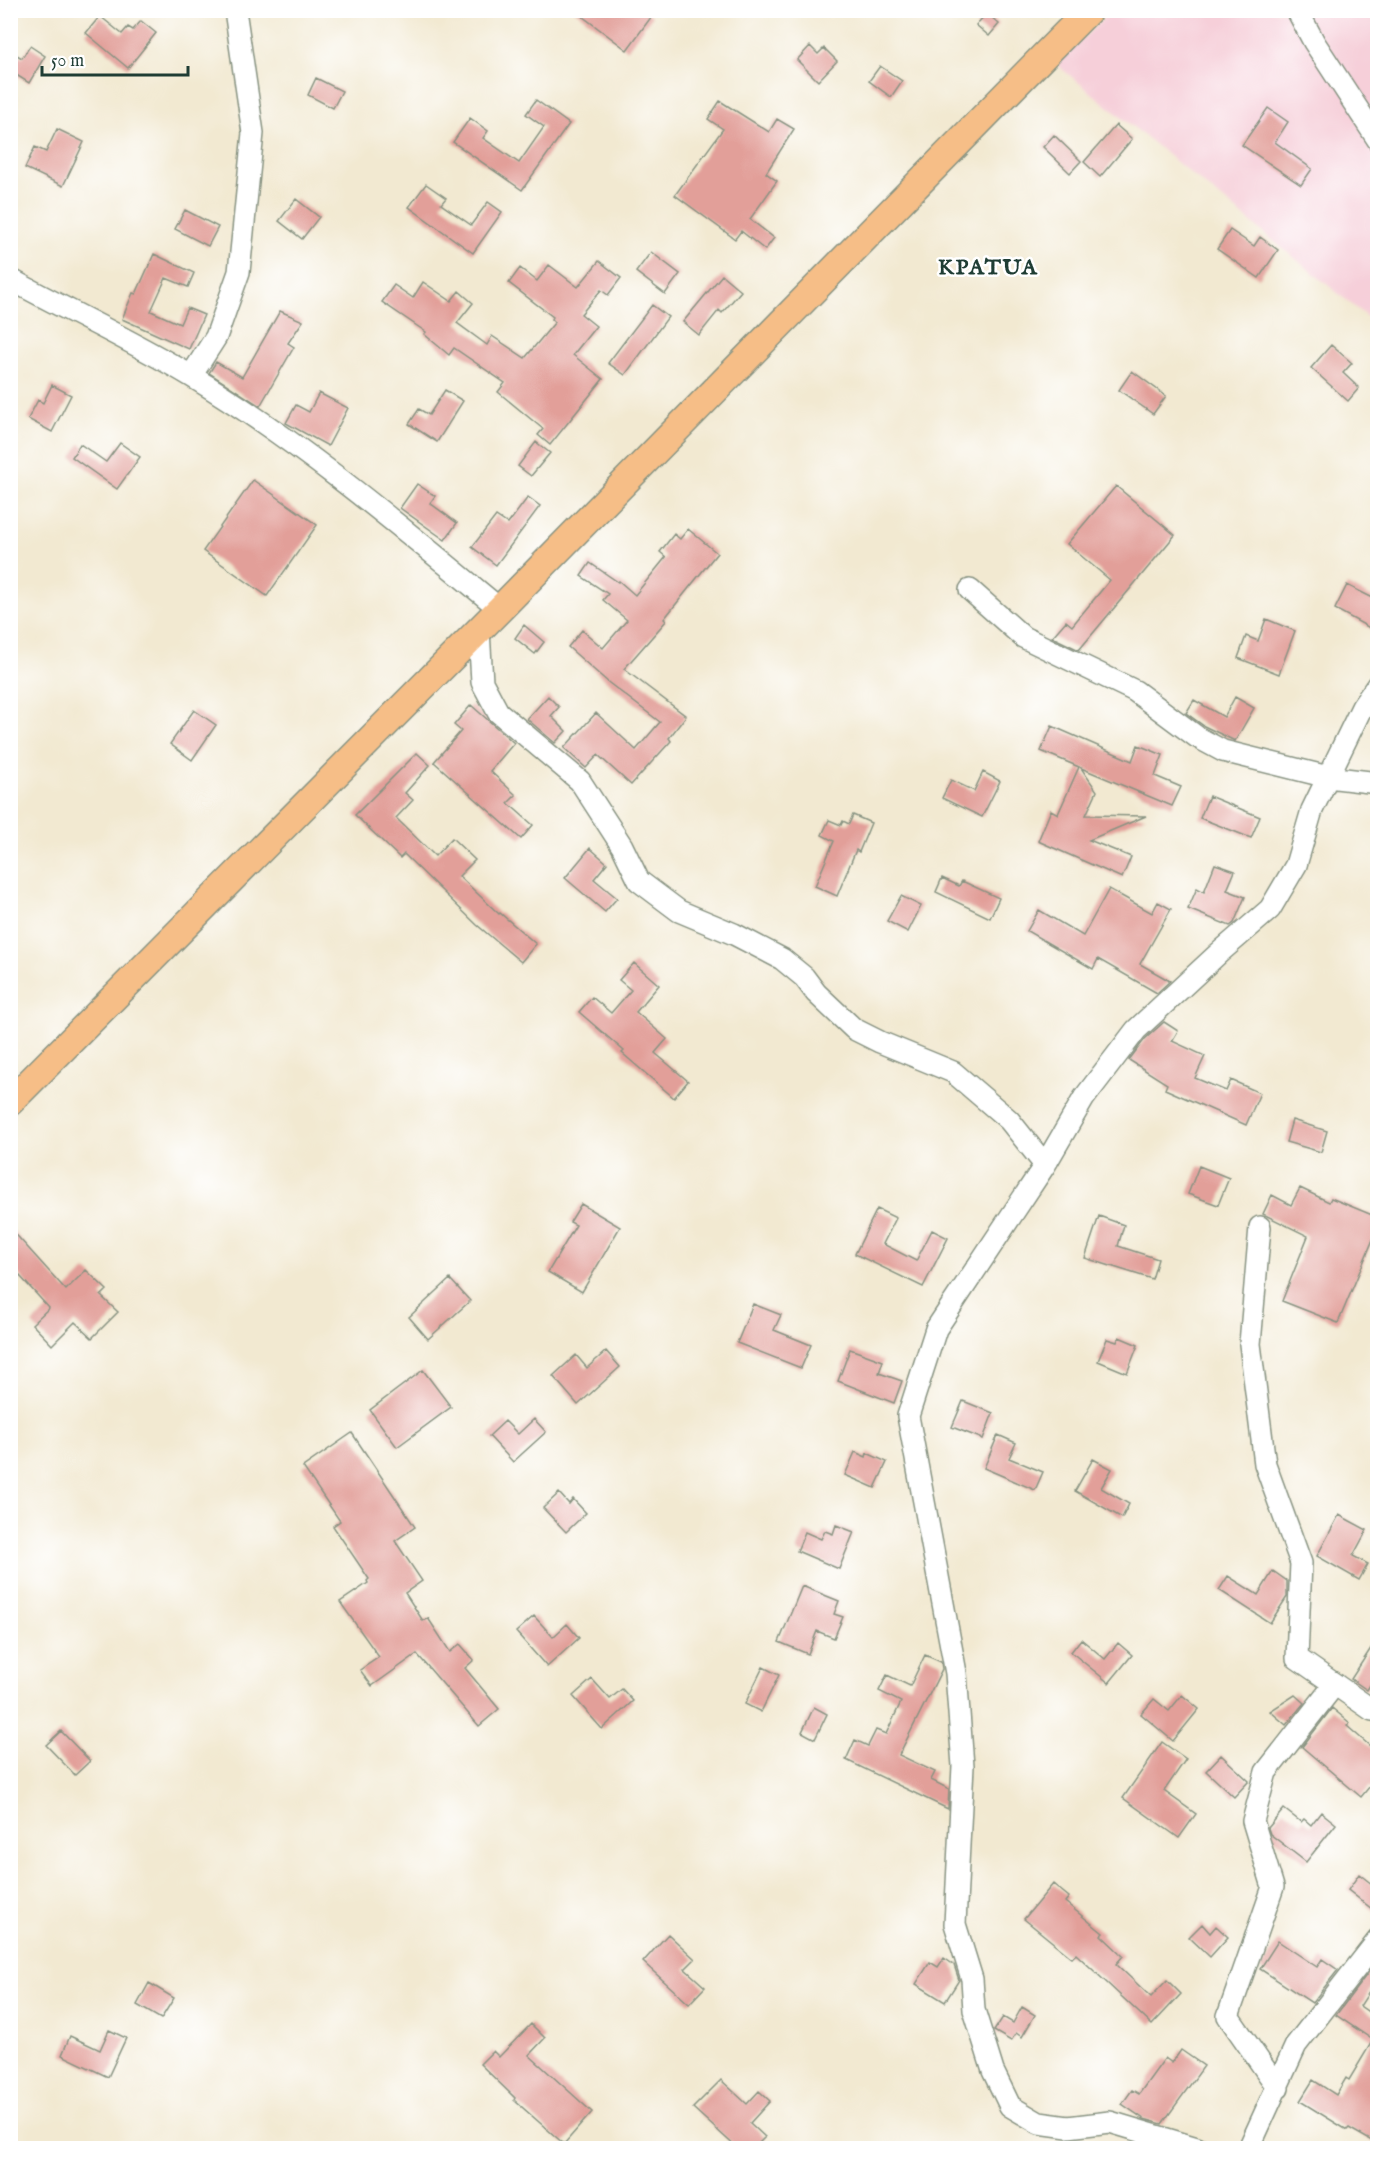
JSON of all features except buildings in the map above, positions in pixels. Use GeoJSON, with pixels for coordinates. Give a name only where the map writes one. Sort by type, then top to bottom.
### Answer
{"type":"FeatureCollection","features":[{"type":"Feature","properties":{"kind":"main road"},"geometry":{"type":"LineString","coordinates":[[10,1102],[500,609],[1089,10]]}},
{"type":"Feature","properties":{"kind":"street"},"geometry":{"type":"LineString","coordinates":[[190,376],[216,337],[239,272],[253,133],[236,10]]}},
{"type":"Feature","properties":{"kind":"street"},"geometry":{"type":"LineString","coordinates":[[1297,10],[1314,42],[1377,140]]}},
{"type":"Feature","properties":{"kind":"street"},"geometry":{"type":"LineString","coordinates":[[10,279],[190,376],[290,442],[359,492],[500,609]]}},
{"type":"Feature","properties":{"kind":"street"},"geometry":{"type":"LineString","coordinates":[[970,591],[1023,637],[1136,691],[1197,737],[1223,751],[1328,777],[1377,783]]}},
{"type":"Feature","properties":{"kind":"street"},"geometry":{"type":"LineString","coordinates":[[479,630],[482,682],[498,712],[580,781],[622,846],[639,881],[679,910],[734,934],[782,959],[804,976],[816,993],[854,1029],[953,1072],[1009,1120],[1045,1165]]}},
{"type":"Feature","properties":{"kind":"street"},"geometry":{"type":"LineString","coordinates":[[1197,2148],[1110,2122],[1068,2127],[1039,2122],[1010,2106],[993,2071],[974,2010],[972,1979],[955,1924],[963,1766],[957,1673],[908,1416],[936,1329],[1045,1165],[1084,1098],[1136,1030],[1210,960],[1270,909],[1296,865],[1312,810],[1362,707],[1377,684]]}},
{"type":"Feature","properties":{"kind":"street"},"geometry":{"type":"LineString","coordinates":[[1260,1227],[1250,1344],[1265,1464],[1301,1563],[1297,1658],[1372,1710],[1377,1711]]}},
{"type":"Feature","properties":{"kind":"street"},"geometry":{"type":"LineString","coordinates":[[1278,2088],[1228,2016],[1273,1887],[1253,1821],[1266,1772],[1335,1684]]}},
{"type":"Feature","properties":{"kind":"street"},"geometry":{"type":"LineString","coordinates":[[1249,2148],[1296,2045],[1377,1940]]}},
{"type":"Feature","properties":{"kind":"shaded area"},"geometry":{"type":"Polygon","coordinates":[[[1111,11],[1377,11],[1377,325],[1056,64],[1111,11]]]}},
{"type":"Feature","properties":{"kind":"district","name":"KPATUA"},"geometry":{"type":"Point","coordinates":[988,266]}}]}
